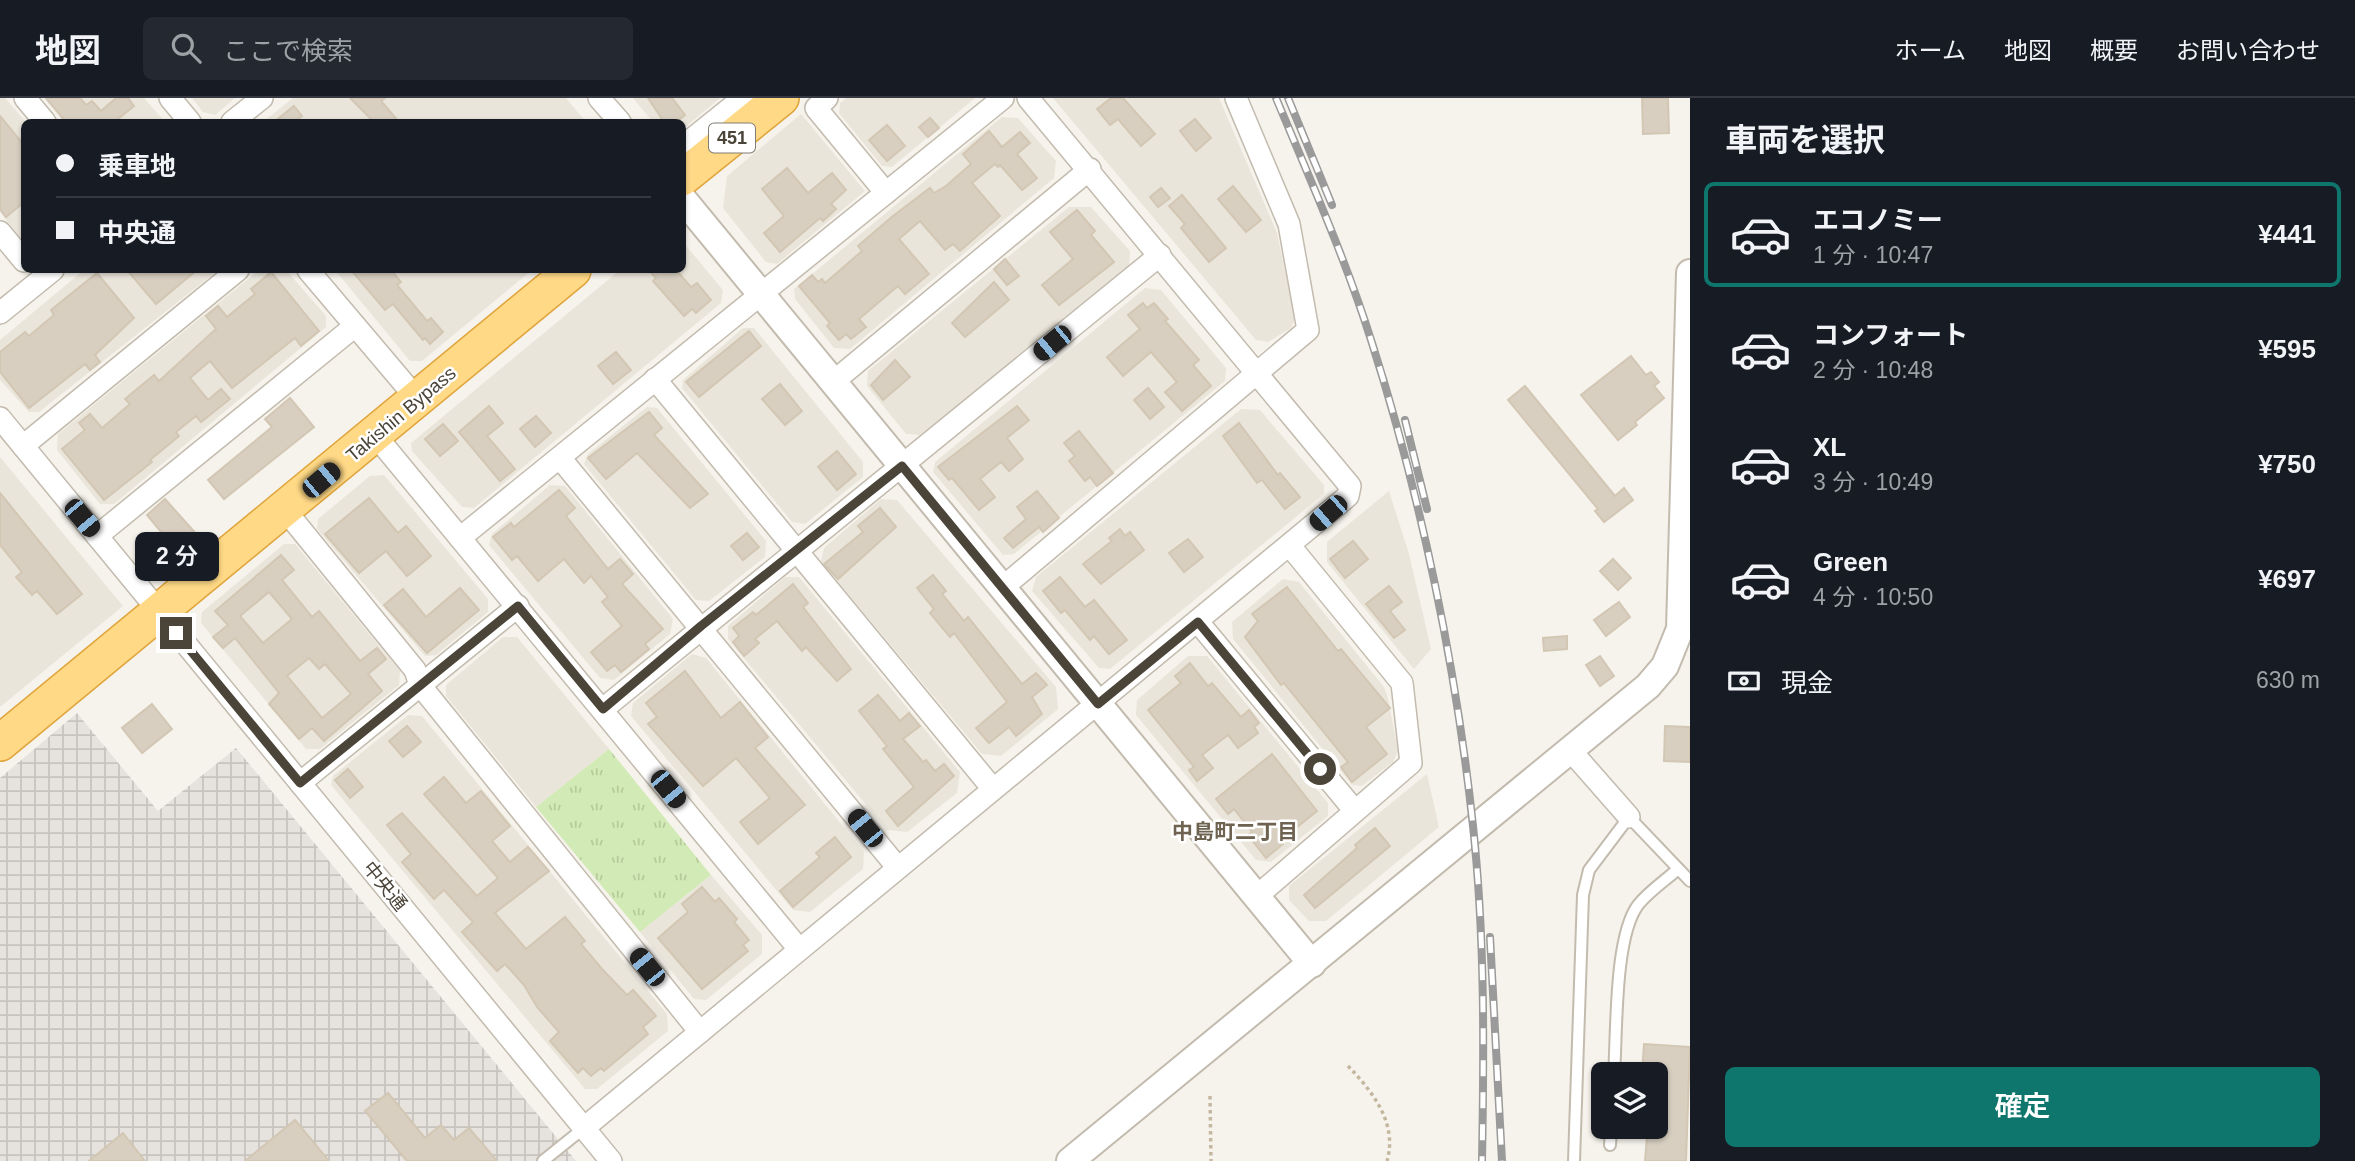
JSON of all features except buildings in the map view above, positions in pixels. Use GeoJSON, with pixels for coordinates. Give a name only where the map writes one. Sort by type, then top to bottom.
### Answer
{"type":"FeatureCollection","features":[{"type":"Feature","properties":{"kind":"highway","name":"451"},"geometry":{"type":"LineString","coordinates":[[686,175],[781,98]]}},
{"type":"Feature","properties":{"kind":"highway","name":"Takishin Bypass"},"geometry":{"type":"LineString","coordinates":[[0,743],[569,273]]}},
{"type":"Feature","properties":{"kind":"street"},"geometry":{"type":"LineString","coordinates":[[25,98],[42,119]]}},
{"type":"Feature","properties":{"kind":"street"},"geometry":{"type":"LineString","coordinates":[[170,98],[188,119]]}},
{"type":"Feature","properties":{"kind":"street"},"geometry":{"type":"LineString","coordinates":[[236,119],[262,98]]}},
{"type":"Feature","properties":{"kind":"street"},"geometry":{"type":"LineString","coordinates":[[599,98],[617,119]]}},
{"type":"Feature","properties":{"kind":"street"},"geometry":{"type":"LineString","coordinates":[[686,144],[743,98]]}},
{"type":"Feature","properties":{"kind":"street"},"geometry":{"type":"LineString","coordinates":[[827,98],[816,108],[886,193]]}},
{"type":"Feature","properties":{"kind":"street"},"geometry":{"type":"LineString","coordinates":[[460,538],[1003,98]]}},
{"type":"Feature","properties":{"kind":"street"},"geometry":{"type":"LineString","coordinates":[[584,1128],[1348,496],[1350,485],[1090,169],[1028,98]]}},
{"type":"Feature","properties":{"kind":"street"},"geometry":{"type":"LineString","coordinates":[[1002,588],[1308,330],[1307,311],[1289,224],[1236,98]]}},
{"type":"Feature","properties":{"kind":"street"},"geometry":{"type":"LineString","coordinates":[[833,382],[1090,169]]}},
{"type":"Feature","properties":{"kind":"street"},"geometry":{"type":"LineString","coordinates":[[686,203],[1312,964]]}},
{"type":"Feature","properties":{"kind":"street"},"geometry":{"type":"LineString","coordinates":[[0,232],[21,257]]}},
{"type":"Feature","properties":{"kind":"street"},"geometry":{"type":"LineString","coordinates":[[603,709],[701,626],[1160,255]]}},
{"type":"Feature","properties":{"kind":"street"},"geometry":{"type":"LineString","coordinates":[[0,313],[42,273]]}},
{"type":"Feature","properties":{"kind":"street"},"geometry":{"type":"LineString","coordinates":[[23,446],[234,273]]}},
{"type":"Feature","properties":{"kind":"street"},"geometry":{"type":"LineString","coordinates":[[311,273],[418,400]]}},
{"type":"Feature","properties":{"kind":"street"},"geometry":{"type":"LineString","coordinates":[[1070,1161],[1312,964],[1482,820],[1571,751],[1648,686],[1665,666],[1680,629],[1690,273]]}},
{"type":"Feature","properties":{"kind":"street"},"geometry":{"type":"LineString","coordinates":[[97,536],[355,326]]}},
{"type":"Feature","properties":{"kind":"street"},"geometry":{"type":"LineString","coordinates":[[654,379],[993,789]]}},
{"type":"Feature","properties":{"kind":"street","name":"中央通"},"geometry":{"type":"LineString","coordinates":[[0,418],[611,1161]]}},
{"type":"Feature","properties":{"kind":"street"},"geometry":{"type":"LineString","coordinates":[[375,435],[799,949]]}},
{"type":"Feature","properties":{"kind":"street"},"geometry":{"type":"LineString","coordinates":[[560,458],[898,868]]}},
{"type":"Feature","properties":{"kind":"street"},"geometry":{"type":"LineString","coordinates":[[285,510],[415,670],[420,685],[700,1032]]}},
{"type":"Feature","properties":{"kind":"street"},"geometry":{"type":"LineString","coordinates":[[1257,896],[1411,763],[1402,683],[1290,546]]}},
{"type":"Feature","properties":{"kind":"street"},"geometry":{"type":"LineString","coordinates":[[300,783],[518,606]]}},
{"type":"Feature","properties":{"kind":"street"},"geometry":{"type":"LineString","coordinates":[[1198,622],[1355,811]]}},
{"type":"Feature","properties":{"kind":"street"},"geometry":{"type":"LineString","coordinates":[[1571,751],[1629,817]]}},
{"type":"Feature","properties":{"kind":"lane"},"geometry":{"type":"LineString","coordinates":[[1574,1161],[1583,895],[1589,870],[1629,817],[1690,881]]}},
{"type":"Feature","properties":{"kind":"lane"},"geometry":{"type":"LineString","coordinates":[[1615,1062],[1623,946],[1629,921],[1639,904],[1678,869]]}},
{"type":"Feature","properties":{"kind":"lane"},"geometry":{"type":"LineString","coordinates":[[543,1161],[584,1128]]}},
{"type":"Feature","properties":{"kind":"lane"},"geometry":{"type":"LineString","coordinates":[[1610,1139],[1610,1145]]}},
{"type":"Feature","properties":{"kind":"path"},"geometry":{"type":"LineString","coordinates":[[1348,1066],[1366,1084],[1381,1108],[1389,1135],[1387,1161]]}},
{"type":"Feature","properties":{"kind":"path"},"geometry":{"type":"LineString","coordinates":[[1210,1096],[1211,1161]]}},
{"type":"Feature","properties":{"kind":"shaded area"},"geometry":{"type":"Polygon","coordinates":[[[0,98],[5,98],[23,119],[21,119],[21,238],[0,212],[0,98]]]}},
{"type":"Feature","properties":{"kind":"shaded area"},"geometry":{"type":"Polygon","coordinates":[[[44,98],[144,98],[162,119],[62,119],[44,98]]]}},
{"type":"Feature","properties":{"kind":"shaded area"},"geometry":{"type":"Polygon","coordinates":[[[192,98],[235,98],[215,115],[203,112],[192,98]]]}},
{"type":"Feature","properties":{"kind":"shaded area"},"geometry":{"type":"Polygon","coordinates":[[[293,98],[566,98],[584,119],[267,119],[293,98]]]}},
{"type":"Feature","properties":{"kind":"shaded area"},"geometry":{"type":"Polygon","coordinates":[[[633,98],[720,98],[686,126],[686,119],[650,119],[633,98]]]}},
{"type":"Feature","properties":{"kind":"shaded area"},"geometry":{"type":"Polygon","coordinates":[[[846,98],[975,98],[892,167],[882,166],[839,113],[840,103],[846,98]]]}},
{"type":"Feature","properties":{"kind":"shaded area"},"geometry":{"type":"Polygon","coordinates":[[[1053,98],[1219,98],[1277,233],[1295,318],[1291,328],[1268,342],[1256,340],[1053,98]]]}},
{"type":"Feature","properties":{"kind":"shaded area"},"geometry":{"type":"Polygon","coordinates":[[[801,114],[865,191],[777,264],[766,262],[723,208],[727,176],[801,114]]]}},
{"type":"Feature","properties":{"kind":"shaded area"},"geometry":{"type":"Polygon","coordinates":[[[1002,117],[1018,118],[1056,161],[1054,178],[850,349],[834,348],[795,299],[794,289],[1002,117]]]}},
{"type":"Feature","properties":{"kind":"shaded area"},"geometry":{"type":"Polygon","coordinates":[[[1069,207],[1091,207],[1130,251],[1129,269],[920,435],[906,434],[867,386],[868,371],[1069,207]]]}},
{"type":"Feature","properties":{"kind":"shaded area"},"geometry":{"type":"Polygon","coordinates":[[[686,246],[723,290],[721,303],[474,508],[462,507],[412,451],[411,443],[616,273],[686,273],[686,246]]]}},
{"type":"Feature","properties":{"kind":"shaded area"},"geometry":{"type":"Polygon","coordinates":[[[80,273],[214,273],[39,412],[29,412],[0,380],[0,340],[80,273]]]}},
{"type":"Feature","properties":{"kind":"shaded area"},"geometry":{"type":"Polygon","coordinates":[[[255,273],[289,273],[326,316],[326,327],[114,504],[100,504],[57,450],[58,434],[255,273]]]}},
{"type":"Feature","properties":{"kind":"shaded area"},"geometry":{"type":"Polygon","coordinates":[[[337,273],[528,273],[422,361],[410,361],[337,273]]]}},
{"type":"Feature","properties":{"kind":"shaded area"},"geometry":{"type":"Polygon","coordinates":[[[1145,288],[1161,290],[1226,368],[1225,381],[1014,554],[1003,555],[933,472],[935,462],[1145,288]]]}},
{"type":"Feature","properties":{"kind":"shaded area"},"geometry":{"type":"Polygon","coordinates":[[[743,328],[754,328],[863,462],[863,477],[805,524],[792,522],[682,388],[683,380],[743,328]]]}},
{"type":"Feature","properties":{"kind":"shaded area"},"geometry":{"type":"Polygon","coordinates":[[[647,407],[657,408],[766,541],[765,557],[709,601],[696,600],[584,464],[588,454],[647,407]]]}},
{"type":"Feature","properties":{"kind":"shaded area"},"geometry":{"type":"Polygon","coordinates":[[[1241,409],[1260,410],[1324,485],[1324,494],[1110,669],[1099,668],[1032,591],[1036,577],[1241,409]]]}},
{"type":"Feature","properties":{"kind":"shaded area"},"geometry":{"type":"Polygon","coordinates":[[[0,457],[123,606],[0,707],[0,457]]]}},
{"type":"Feature","properties":{"kind":"shaded area"},"geometry":{"type":"Polygon","coordinates":[[[384,475],[488,599],[488,612],[436,655],[425,656],[317,529],[318,519],[370,476],[384,475]]]}},
{"type":"Feature","properties":{"kind":"shaded area"},"geometry":{"type":"Polygon","coordinates":[[[550,485],[565,486],[673,619],[670,634],[614,680],[600,678],[489,545],[492,534],[550,485]]]}},
{"type":"Feature","properties":{"kind":"shaded area"},"geometry":{"type":"Polygon","coordinates":[[[1389,491],[1409,554],[1431,649],[1414,669],[1327,562],[1327,542],[1389,491]]]}},
{"type":"Feature","properties":{"kind":"shaded area"},"geometry":{"type":"Polygon","coordinates":[[[881,499],[897,500],[1056,687],[1058,709],[1001,756],[982,754],[821,562],[824,548],[881,499]]]}},
{"type":"Feature","properties":{"kind":"shaded area"},"geometry":{"type":"Polygon","coordinates":[[[284,544],[295,544],[400,671],[399,685],[320,749],[306,749],[201,623],[202,612],[284,544]]]}},
{"type":"Feature","properties":{"kind":"shaded area"},"geometry":{"type":"Polygon","coordinates":[[[785,577],[799,577],[960,772],[957,793],[907,832],[887,830],[728,639],[728,626],[785,577]]]}},
{"type":"Feature","properties":{"kind":"shaded area"},"geometry":{"type":"Polygon","coordinates":[[[1283,579],[1299,582],[1384,687],[1398,751],[1393,762],[1362,786],[1352,785],[1233,639],[1232,622],[1283,579]]]}},
{"type":"Feature","properties":{"kind":"shaded area"},"geometry":{"type":"Polygon","coordinates":[[[503,637],[517,637],[609,749],[536,807],[446,696],[446,685],[503,637]]]}},
{"type":"Feature","properties":{"kind":"shaded area"},"geometry":{"type":"Polygon","coordinates":[[[692,654],[706,658],[864,852],[863,869],[810,912],[793,910],[631,716],[633,703],[692,654]]]}},
{"type":"Feature","properties":{"kind":"shaded area"},"geometry":{"type":"Polygon","coordinates":[[[1188,656],[1207,656],[1328,803],[1328,816],[1271,862],[1256,860],[1136,715],[1137,700],[1188,656]]]}},
{"type":"Feature","properties":{"kind":"shaded area"},"geometry":{"type":"Polygon","coordinates":[[[77,713],[158,811],[236,748],[576,1161],[0,1161],[0,778],[77,713]]]}},
{"type":"Feature","properties":{"kind":"shaded area"},"geometry":{"type":"Polygon","coordinates":[[[408,715],[422,716],[667,1014],[668,1031],[597,1089],[585,1089],[331,785],[333,776],[408,715]]]}},
{"type":"Feature","properties":{"kind":"shaded area"},"geometry":{"type":"Polygon","coordinates":[[[1427,774],[1439,827],[1326,921],[1309,921],[1289,900],[1289,886],[1427,774]]]}},
{"type":"Feature","properties":{"kind":"shaded area"},"geometry":{"type":"Polygon","coordinates":[[[711,875],[762,935],[762,954],[706,1000],[694,999],[640,932],[711,875]]]}},
{"type":"Feature","properties":{"kind":"green space"},"geometry":{"type":"Polygon","coordinates":[[[609,749],[711,875],[640,932],[536,807],[609,749]]]}},
{"type":"Feature","properties":{"kind":"railway"},"geometry":{"type":"LineString","coordinates":[[1276,98],[1339,250],[1372,343],[1421,521],[1446,643],[1466,766],[1480,910],[1483,994],[1482,1161]]}},
{"type":"Feature","properties":{"kind":"railway"},"geometry":{"type":"LineString","coordinates":[[1288,98],[1332,205]]}},
{"type":"Feature","properties":{"kind":"railway"},"geometry":{"type":"LineString","coordinates":[[1405,420],[1427,509]]}},
{"type":"Feature","properties":{"kind":"railway"},"geometry":{"type":"LineString","coordinates":[[1490,937],[1502,1161]]}},
{"type":"Feature","properties":{"kind":"district","name":"中島町二丁目"},"geometry":{"type":"Point","coordinates":[1235,831]}},
{"type":"Feature","properties":{"kind":"route"},"geometry":{"type":"LineString","coordinates":[[176,633],[300,783],[518,606],[603,709],[701,626],[902,466],[1098,704],[1198,622],[1320,769]]}}]}
